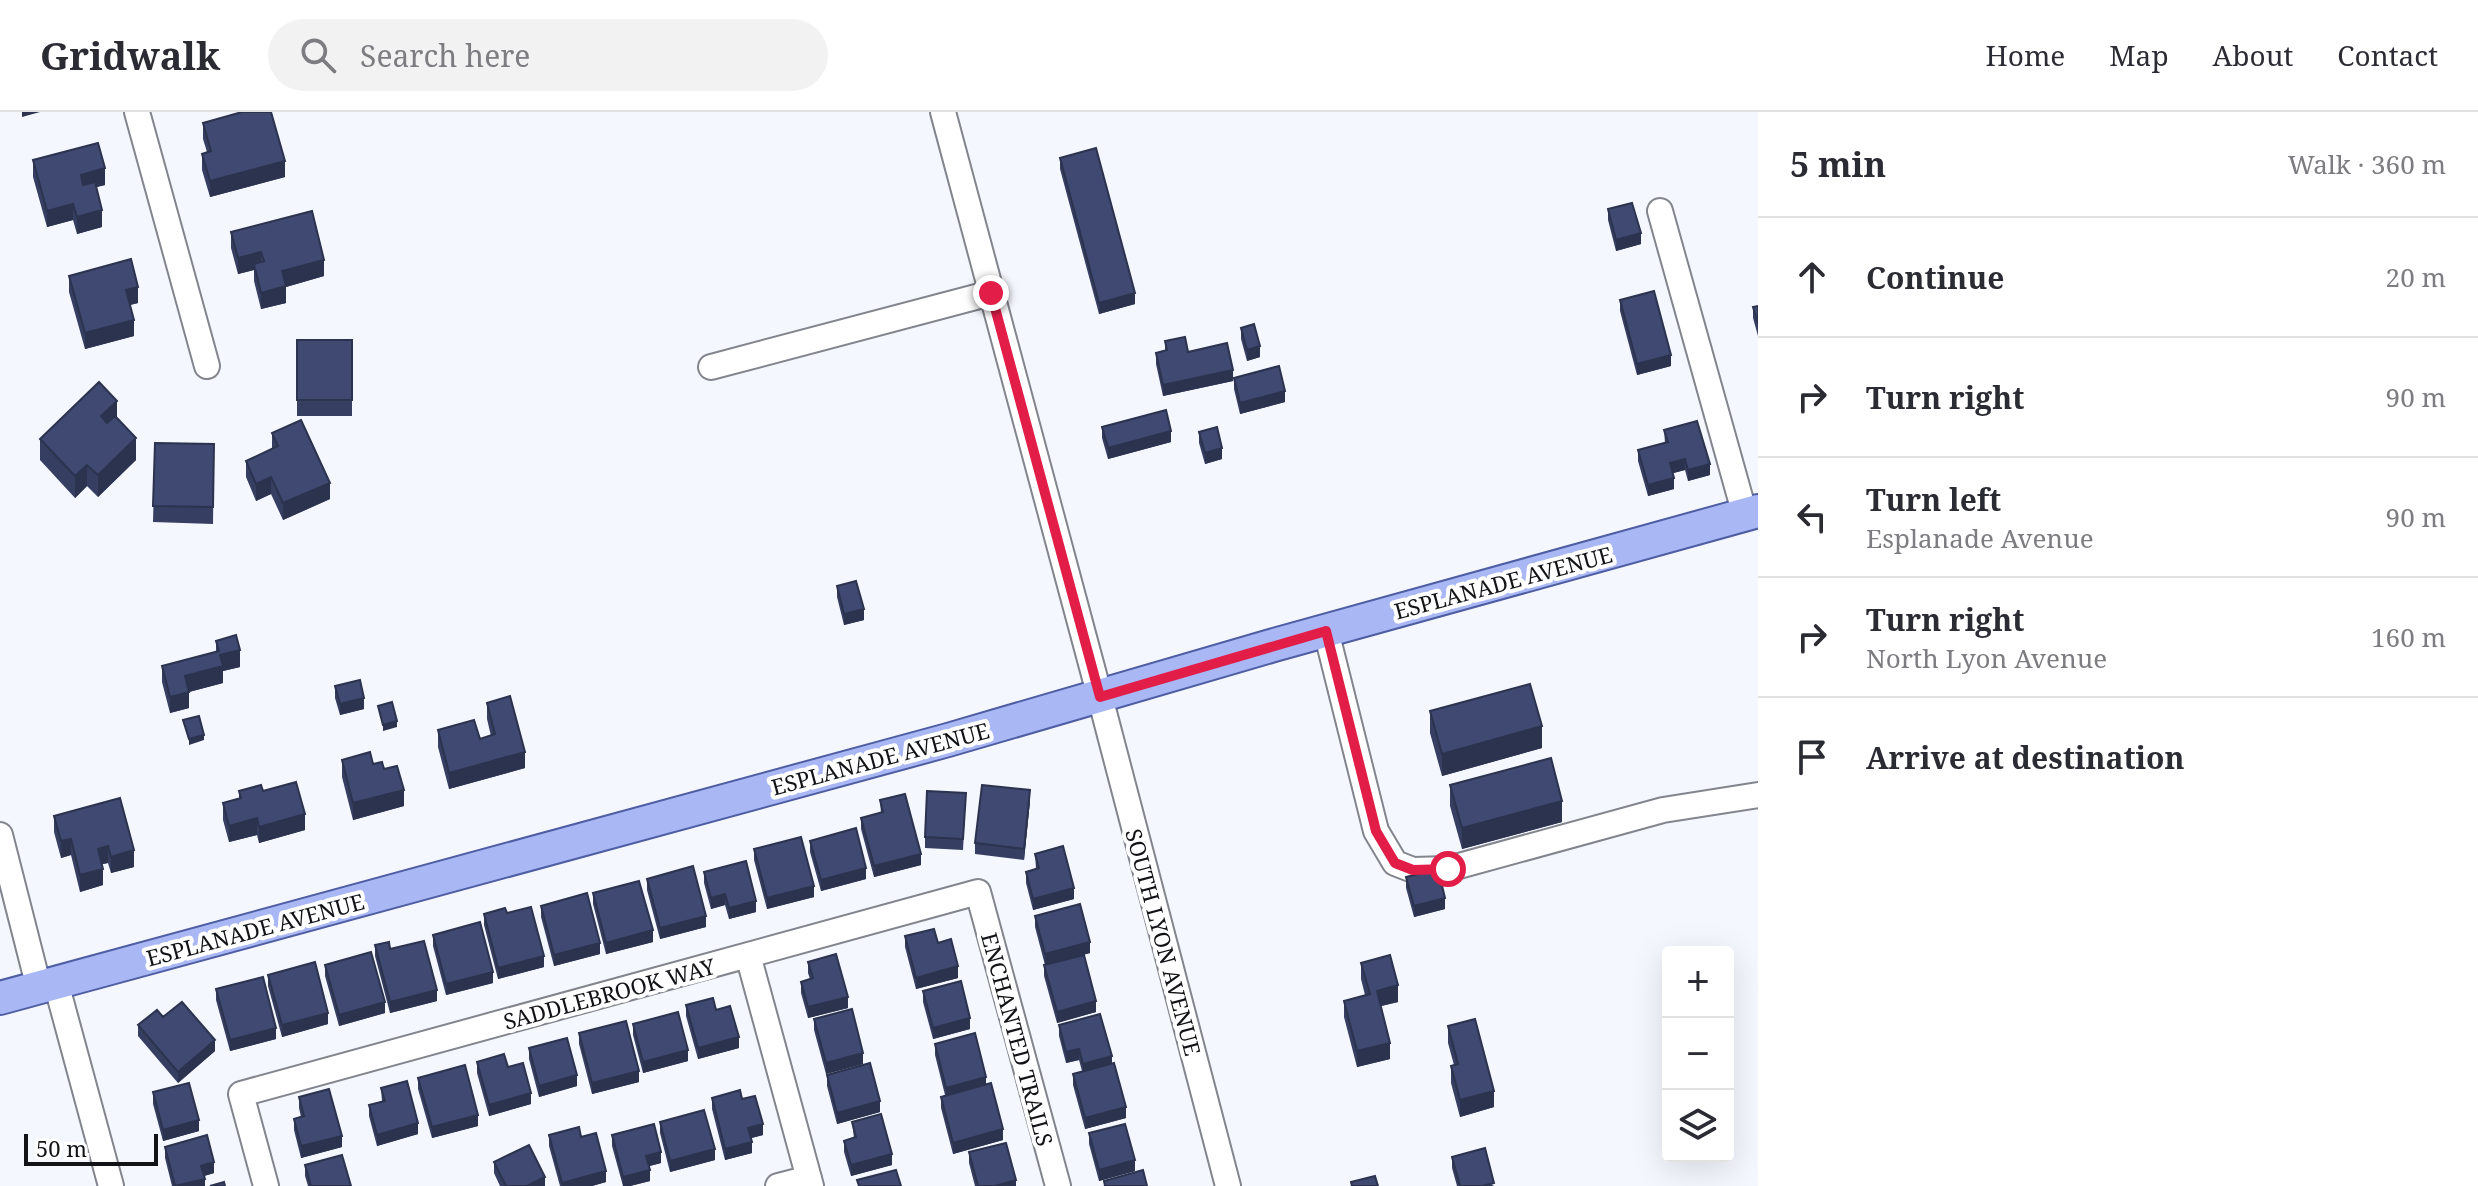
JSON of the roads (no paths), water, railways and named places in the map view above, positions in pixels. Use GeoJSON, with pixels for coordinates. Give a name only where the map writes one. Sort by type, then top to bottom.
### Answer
{"type":"FeatureCollection","features":[{"type":"Feature","properties":{"kind":"main road","name":"ESPLANADE AVENUE"},"geometry":{"type":"LineString","coordinates":[[0,998],[1100,697],[1752,513]]}},
{"type":"Feature","properties":{"kind":"street"},"geometry":{"type":"LineString","coordinates":[[137,112],[207,366]]}},
{"type":"Feature","properties":{"kind":"street","name":"SOUTH LYON AVENUE"},"geometry":{"type":"LineString","coordinates":[[943,112],[1228,1186]]}},
{"type":"Feature","properties":{"kind":"street"},"geometry":{"type":"LineString","coordinates":[[1660,211],[1752,513]]}},
{"type":"Feature","properties":{"kind":"street"},"geometry":{"type":"LineString","coordinates":[[711,367],[991,293]]}},
{"type":"Feature","properties":{"kind":"street"},"geometry":{"type":"LineString","coordinates":[[1326,631],[1376,831],[1395,863],[1413,870],[1448,869],[1663,810],[1758,795]]}},
{"type":"Feature","properties":{"kind":"street"},"geometry":{"type":"LineString","coordinates":[[0,835],[111,1186]]}},
{"type":"Feature","properties":{"kind":"street","name":"SADDLEBROOK WAY"},"geometry":{"type":"LineString","coordinates":[[266,1186],[241,1094],[978,892]]}},
{"type":"Feature","properties":{"kind":"street","name":"ENCHANTED TRAILS"},"geometry":{"type":"LineString","coordinates":[[978,892],[1058,1186]]}},
{"type":"Feature","properties":{"kind":"street"},"geometry":{"type":"LineString","coordinates":[[748,955],[810,1182],[778,1186]]}}]}
